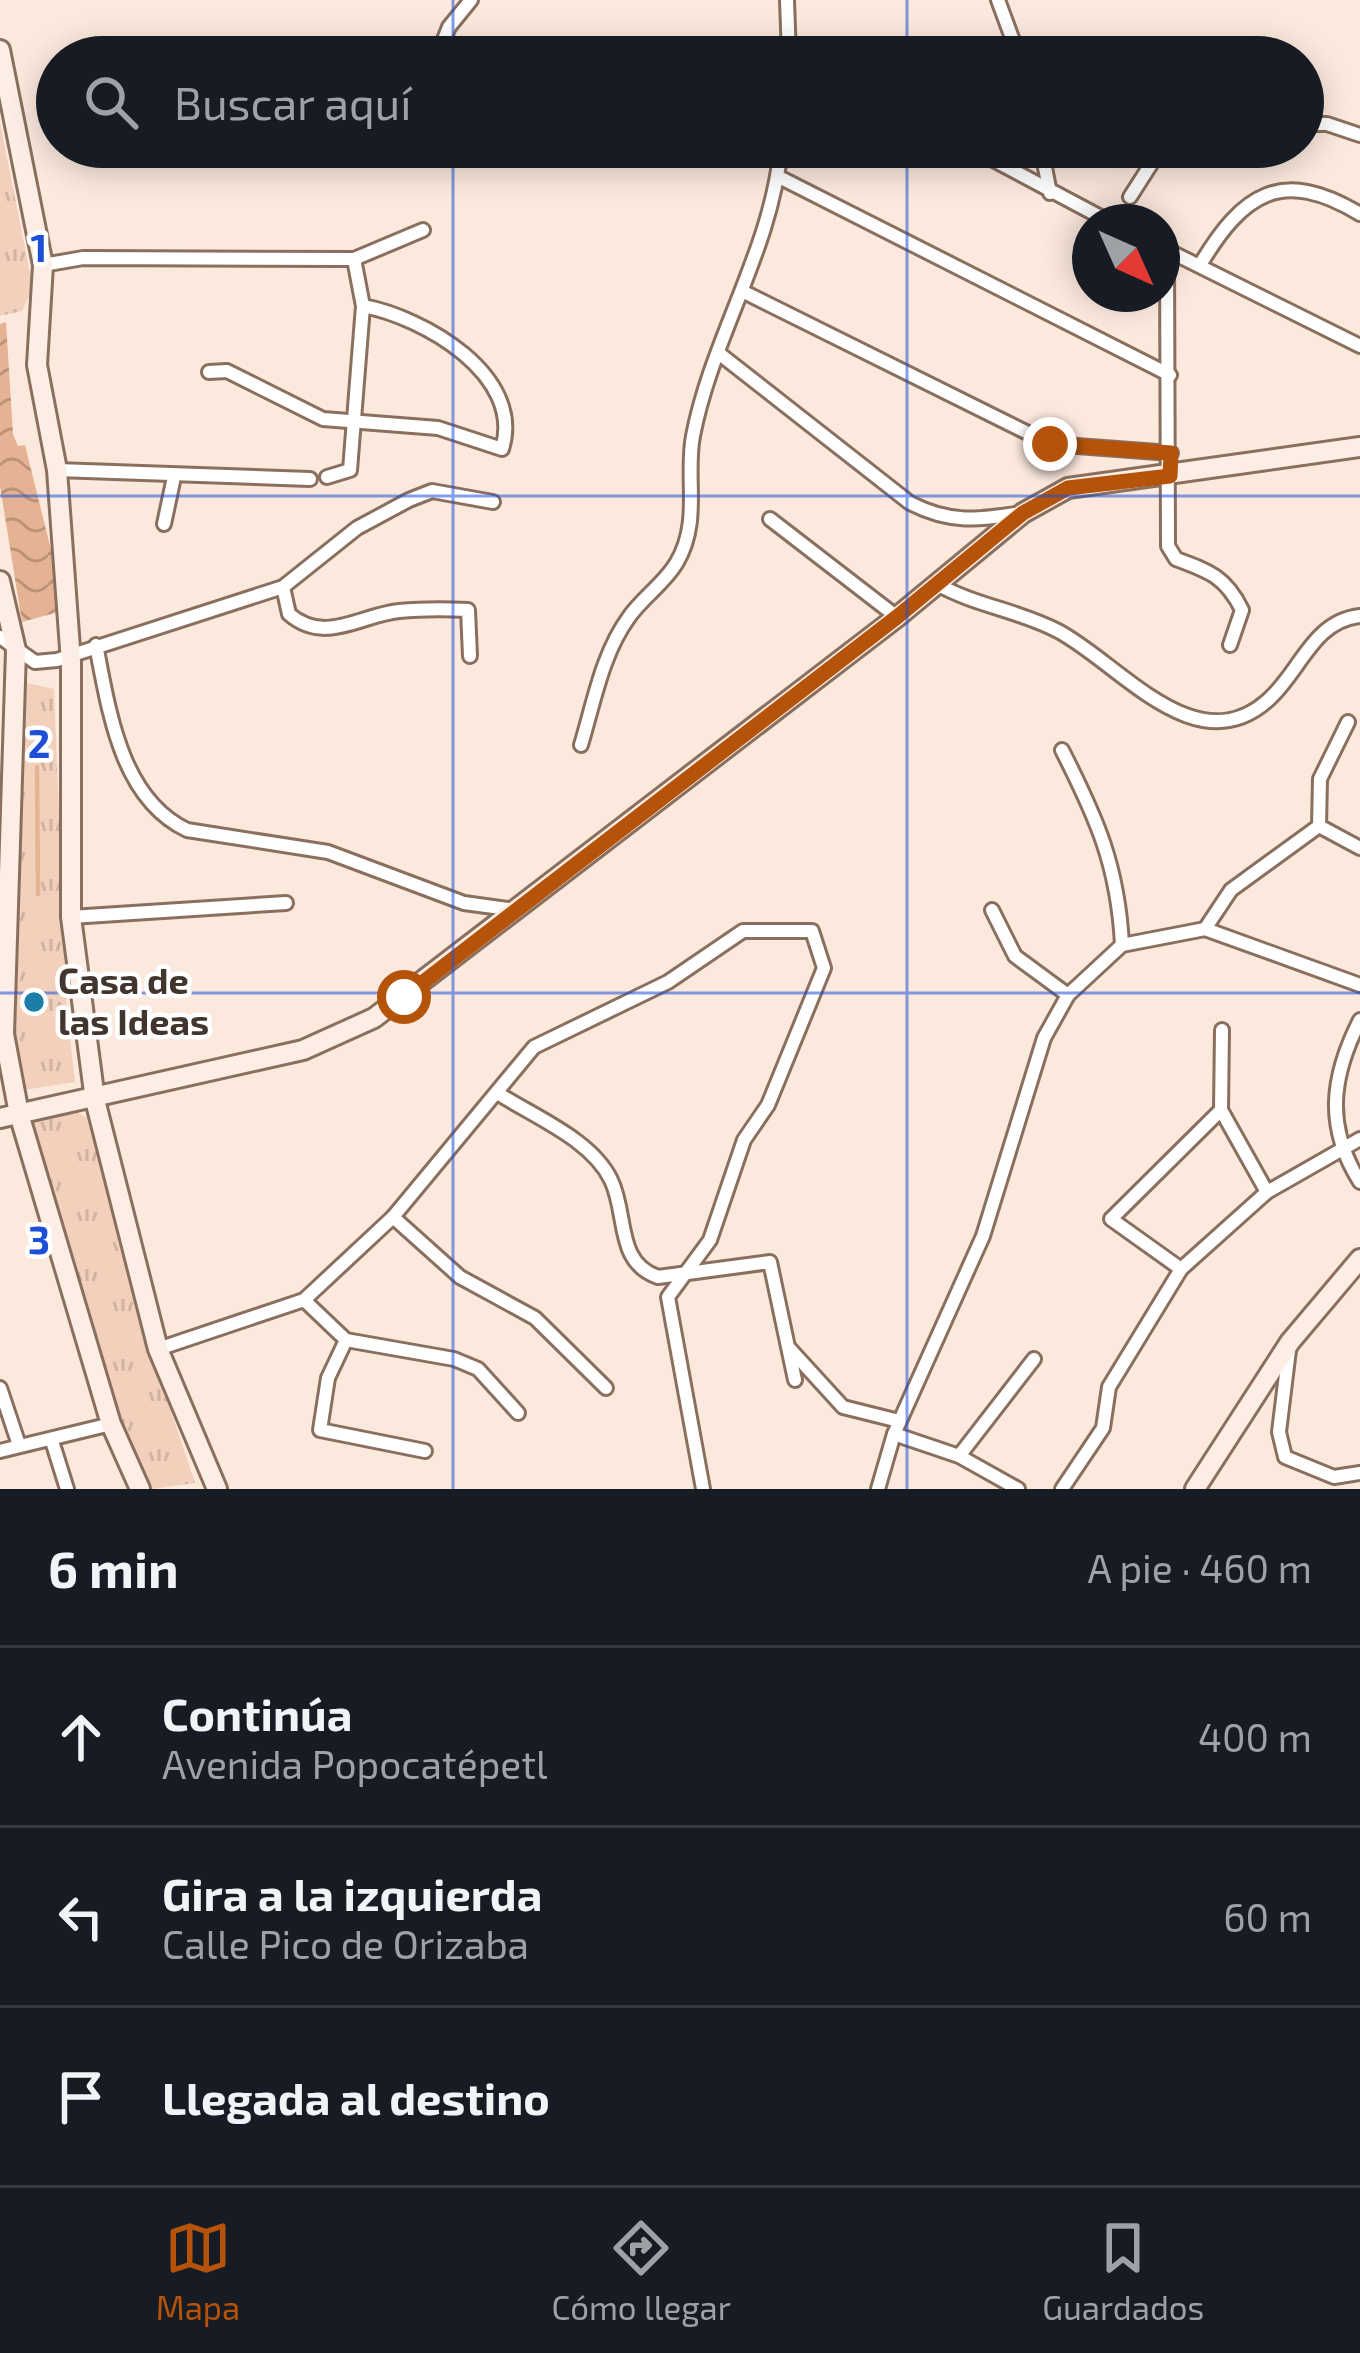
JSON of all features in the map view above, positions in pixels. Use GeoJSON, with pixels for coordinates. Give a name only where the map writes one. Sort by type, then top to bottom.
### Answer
{"type":"FeatureCollection","features":[{"type":"Feature","properties":{"kind":"main road"},"geometry":{"type":"LineString","coordinates":[[0,50],[43,266],[37,365],[57,470],[70,651],[70,917],[95,1100],[158,1349],[217,1489]]}},
{"type":"Feature","properties":{"kind":"main road"},"geometry":{"type":"LineString","coordinates":[[10,1116],[95,1100],[341,1036],[374,1018],[897,617],[1023,513],[1068,488],[1360,447]]}},
{"type":"Feature","properties":{"kind":"main road"},"geometry":{"type":"LineString","coordinates":[[0,581],[6,646],[2,1034],[10,1116],[111,1424],[140,1489]]}},
{"type":"Feature","properties":{"kind":"main road"},"geometry":{"type":"LineString","coordinates":[[1195,1489],[1290,1342],[1360,1259]]}},
{"type":"Feature","properties":{"kind":"street"},"geometry":{"type":"LineString","coordinates":[[445,36],[471,0]]}},
{"type":"Feature","properties":{"kind":"street"},"geometry":{"type":"LineString","coordinates":[[787,0],[789,36]]}},
{"type":"Feature","properties":{"kind":"street"},"geometry":{"type":"LineString","coordinates":[[998,0],[1011,36]]}},
{"type":"Feature","properties":{"kind":"street"},"geometry":{"type":"LineString","coordinates":[[1324,124],[1360,135]]}},
{"type":"Feature","properties":{"kind":"street"},"geometry":{"type":"LineString","coordinates":[[581,745],[607,657],[628,617],[677,562],[687,537],[694,503],[692,440],[744,292],[779,168]]}},
{"type":"Feature","properties":{"kind":"street"},"geometry":{"type":"LineString","coordinates":[[1006,168],[1073,204]]}},
{"type":"Feature","properties":{"kind":"street"},"geometry":{"type":"LineString","coordinates":[[1045,168],[1050,193]]}},
{"type":"Feature","properties":{"kind":"street"},"geometry":{"type":"LineString","coordinates":[[1130,197],[1149,168]]}},
{"type":"Feature","properties":{"kind":"street"},"geometry":{"type":"LineString","coordinates":[[778,177],[1170,375]]}},
{"type":"Feature","properties":{"kind":"street"},"geometry":{"type":"LineString","coordinates":[[1199,265],[1227,219],[1257,196],[1291,188],[1360,214]]}},
{"type":"Feature","properties":{"kind":"street"},"geometry":{"type":"LineString","coordinates":[[43,266],[83,258],[354,259],[423,230]]}},
{"type":"Feature","properties":{"kind":"street"},"geometry":{"type":"LineString","coordinates":[[1180,256],[1360,346]]}},
{"type":"Feature","properties":{"kind":"street"},"geometry":{"type":"LineString","coordinates":[[328,477],[350,470],[363,306],[354,259]]}},
{"type":"Feature","properties":{"kind":"street"},"geometry":{"type":"LineString","coordinates":[[744,292],[1050,444],[1171,453]]}},
{"type":"Feature","properties":{"kind":"street"},"geometry":{"type":"LineString","coordinates":[[209,372],[227,371],[323,419],[438,428],[502,448],[508,431],[485,372],[435,334],[385,310],[363,306]]}},
{"type":"Feature","properties":{"kind":"street"},"geometry":{"type":"LineString","coordinates":[[1167,312],[1168,546],[1176,559],[1218,574],[1233,592],[1242,610],[1230,645]]}},
{"type":"Feature","properties":{"kind":"street"},"geometry":{"type":"LineString","coordinates":[[721,355],[910,502],[935,516],[963,523],[1023,513]]}},
{"type":"Feature","properties":{"kind":"street"},"geometry":{"type":"LineString","coordinates":[[57,470],[303,479]]}},
{"type":"Feature","properties":{"kind":"street"},"geometry":{"type":"LineString","coordinates":[[164,524],[175,477]]}},
{"type":"Feature","properties":{"kind":"street"},"geometry":{"type":"LineString","coordinates":[[6,646],[35,662],[57,660],[70,651],[283,587],[356,529],[432,491],[493,502]]}},
{"type":"Feature","properties":{"kind":"street"},"geometry":{"type":"LineString","coordinates":[[770,519],[897,617]]}},
{"type":"Feature","properties":{"kind":"street"},"geometry":{"type":"LineString","coordinates":[[938,584],[974,605],[1017,613],[1061,632],[1162,705],[1205,721],[1239,720],[1269,700],[1318,636],[1334,622],[1360,616]]}},
{"type":"Feature","properties":{"kind":"street"},"geometry":{"type":"LineString","coordinates":[[283,587],[289,614],[308,628],[340,628],[395,611],[468,610],[470,656]]}},
{"type":"Feature","properties":{"kind":"street"},"geometry":{"type":"LineString","coordinates":[[96,645],[120,747],[154,808],[170,822],[187,830],[328,852],[464,903],[516,910]]}},
{"type":"Feature","properties":{"kind":"street"},"geometry":{"type":"LineString","coordinates":[[1319,826],[1320,779],[1348,722]]}},
{"type":"Feature","properties":{"kind":"street"},"geometry":{"type":"LineString","coordinates":[[1062,750],[1100,823],[1119,889],[1122,945]]}},
{"type":"Feature","properties":{"kind":"street"},"geometry":{"type":"LineString","coordinates":[[1319,826],[1360,848]]}},
{"type":"Feature","properties":{"kind":"street"},"geometry":{"type":"LineString","coordinates":[[1205,929],[1231,890],[1319,826]]}},
{"type":"Feature","properties":{"kind":"street"},"geometry":{"type":"LineString","coordinates":[[70,917],[286,903]]}},
{"type":"Feature","properties":{"kind":"street"},"geometry":{"type":"LineString","coordinates":[[992,910],[1015,956],[1069,994]]}},
{"type":"Feature","properties":{"kind":"street"},"geometry":{"type":"LineString","coordinates":[[878,1489],[897,1427],[982,1236],[1044,1038],[1069,994],[1122,945],[1205,929],[1360,985]]}},
{"type":"Feature","properties":{"kind":"street"},"geometry":{"type":"LineString","coordinates":[[158,1349],[304,1300],[393,1217],[534,1047],[668,982],[743,931],[812,931],[824,968],[768,1105],[744,1140],[710,1240],[668,1297],[670,1330],[703,1489]]}},
{"type":"Feature","properties":{"kind":"street"},"geometry":{"type":"LineString","coordinates":[[1360,1020],[1345,1051],[1336,1111],[1340,1149],[1360,1182]]}},
{"type":"Feature","properties":{"kind":"street"},"geometry":{"type":"LineString","coordinates":[[1222,1030],[1221,1110],[1267,1192]]}},
{"type":"Feature","properties":{"kind":"street"},"geometry":{"type":"LineString","coordinates":[[499,1094],[596,1156],[613,1182],[631,1260],[643,1272],[658,1277],[770,1262],[795,1380]]}},
{"type":"Feature","properties":{"kind":"street"},"geometry":{"type":"LineString","coordinates":[[1180,1269],[1111,1219],[1221,1110]]}},
{"type":"Feature","properties":{"kind":"street"},"geometry":{"type":"LineString","coordinates":[[1062,1489],[1103,1428],[1109,1387],[1180,1269],[1267,1192],[1360,1139]]}},
{"type":"Feature","properties":{"kind":"street"},"geometry":{"type":"LineString","coordinates":[[393,1217],[460,1276],[536,1318],[606,1388]]}},
{"type":"Feature","properties":{"kind":"street"},"geometry":{"type":"LineString","coordinates":[[304,1300],[346,1340],[454,1359],[478,1369],[518,1413]]}},
{"type":"Feature","properties":{"kind":"street"},"geometry":{"type":"LineString","coordinates":[[346,1340],[328,1378],[320,1430],[425,1451]]}},
{"type":"Feature","properties":{"kind":"street"},"geometry":{"type":"LineString","coordinates":[[1290,1342],[1279,1442],[1285,1457],[1312,1472],[1334,1477],[1360,1473]]}},
{"type":"Feature","properties":{"kind":"street"},"geometry":{"type":"LineString","coordinates":[[788,1347],[843,1407],[959,1456],[1018,1489]]}},
{"type":"Feature","properties":{"kind":"street"},"geometry":{"type":"LineString","coordinates":[[959,1456],[1034,1359]]}},
{"type":"Feature","properties":{"kind":"street"},"geometry":{"type":"LineString","coordinates":[[0,1388],[19,1445]]}},
{"type":"Feature","properties":{"kind":"street"},"geometry":{"type":"LineString","coordinates":[[0,1450],[111,1424]]}},
{"type":"Feature","properties":{"kind":"street"},"geometry":{"type":"LineString","coordinates":[[52,1441],[67,1489]]}},
{"type":"Feature","properties":{"kind":"street"},"geometry":{"type":"LineString","coordinates":[[1309,1489],[1312,1472]]}},
{"type":"Feature","properties":{"kind":"green space"},"geometry":{"type":"Polygon","coordinates":[[[0,123],[33,288],[22,311],[0,316],[0,123]]]}},
{"type":"Feature","properties":{"kind":"green space"},"geometry":{"type":"Polygon","coordinates":[[[23,682],[54,689],[67,1011],[75,1082],[24,1090],[14,1026],[23,682]]]}},
{"type":"Feature","properties":{"kind":"green space"},"geometry":{"type":"Polygon","coordinates":[[[73,1110],[87,1118],[155,1364],[195,1483],[152,1489],[124,1427],[31,1129],[35,1119],[73,1110]]]}},
{"type":"Feature","properties":{"kind":"water"},"geometry":{"type":"Polygon","coordinates":[[[6,322],[13,434],[18,446],[25,445],[66,610],[22,622],[0,486],[0,324],[6,322]]]}},
{"type":"Feature","properties":{"kind":"waterway"},"geometry":{"type":"LineString","coordinates":[[37,767],[38,894]]}},
{"type":"Feature","properties":{"kind":"place","name":"Casa de las Ideas"},"geometry":{"type":"Point","coordinates":[34,1002]}},
{"type":"Feature","properties":{"kind":"route"},"geometry":{"type":"LineString","coordinates":[[404,997],[897,617],[1023,513],[1068,488],[1170,476],[1171,453],[1050,444]]}}]}
